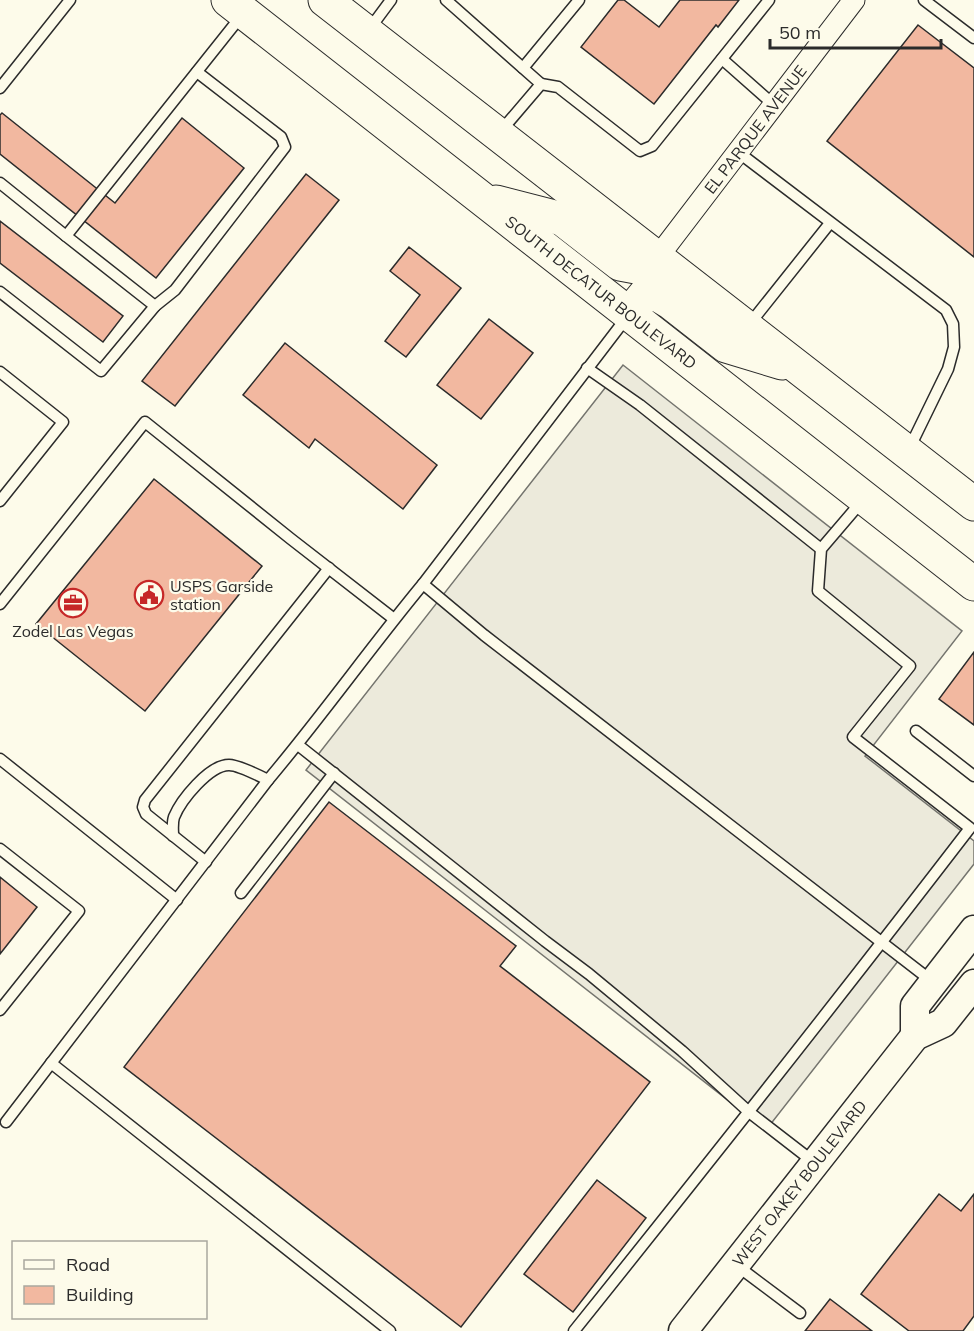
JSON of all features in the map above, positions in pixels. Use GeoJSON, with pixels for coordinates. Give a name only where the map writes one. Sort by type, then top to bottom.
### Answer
{"type":"FeatureCollection","features":[{"type":"Feature","properties":{"kind":"main road"},"geometry":{"type":"LineString","coordinates":[[325,0],[907,452],[971,496]]}},
{"type":"Feature","properties":{"kind":"main road","name":"SOUTH DECATUR BOULEVARD"},"geometry":{"type":"LineString","coordinates":[[236,6],[974,584]]}},
{"type":"Feature","properties":{"kind":"main road"},"geometry":{"type":"LineString","coordinates":[[482,199],[562,219],[620,264],[646,266],[657,258]]}},
{"type":"Feature","properties":{"kind":"main road"},"geometry":{"type":"LineString","coordinates":[[629,314],[647,292],[653,292],[671,303],[726,346],[798,367]]}},
{"type":"Feature","properties":{"kind":"main road"},"geometry":{"type":"LineString","coordinates":[[915,1036],[915,1006],[974,930]]}},
{"type":"Feature","properties":{"kind":"main road","name":"WEST OAKEY BOULEVARD"},"geometry":{"type":"LineString","coordinates":[[683,1331],[915,1036],[944,1023],[974,984]]}},
{"type":"Feature","properties":{"kind":"street","name":"EL PARQUE AVENUE"},"geometry":{"type":"LineString","coordinates":[[657,258],[854,0]]}},
{"type":"Feature","properties":{"kind":"lane"},"geometry":{"type":"LineString","coordinates":[[0,88],[4,74],[70,0]]}},
{"type":"Feature","properties":{"kind":"lane"},"geometry":{"type":"LineString","coordinates":[[367,33],[391,0]]}},
{"type":"Feature","properties":{"kind":"lane"},"geometry":{"type":"LineString","coordinates":[[446,0],[542,84],[558,87],[640,151],[652,146],[769,0]]}},
{"type":"Feature","properties":{"kind":"lane"},"geometry":{"type":"LineString","coordinates":[[523,68],[579,0]]}},
{"type":"Feature","properties":{"kind":"lane"},"geometry":{"type":"LineString","coordinates":[[924,0],[974,38]]}},
{"type":"Feature","properties":{"kind":"lane"},"geometry":{"type":"LineString","coordinates":[[66,236],[196,72],[236,6]]}},
{"type":"Feature","properties":{"kind":"lane"},"geometry":{"type":"LineString","coordinates":[[722,59],[774,105]]}},
{"type":"Feature","properties":{"kind":"lane"},"geometry":{"type":"LineString","coordinates":[[0,292],[100,371],[155,306],[175,290],[285,147],[281,137],[196,72]]}},
{"type":"Feature","properties":{"kind":"lane"},"geometry":{"type":"LineString","coordinates":[[498,134],[542,84]]}},
{"type":"Feature","properties":{"kind":"lane"},"geometry":{"type":"LineString","coordinates":[[738,152],[946,310],[952,324],[954,347],[948,369],[907,452]]}},
{"type":"Feature","properties":{"kind":"lane"},"geometry":{"type":"LineString","coordinates":[[0,183],[155,306]]}},
{"type":"Feature","properties":{"kind":"lane"},"geometry":{"type":"LineString","coordinates":[[747,328],[830,223]]}},
{"type":"Feature","properties":{"kind":"lane"},"geometry":{"type":"LineString","coordinates":[[6,1122],[629,314]]}},
{"type":"Feature","properties":{"kind":"lane"},"geometry":{"type":"LineString","coordinates":[[587,368],[640,405],[821,549]]}},
{"type":"Feature","properties":{"kind":"lane"},"geometry":{"type":"LineString","coordinates":[[0,372],[63,422],[0,501]]}},
{"type":"Feature","properties":{"kind":"lane"},"geometry":{"type":"LineString","coordinates":[[0,604],[145,422],[394,619]]}},
{"type":"Feature","properties":{"kind":"lane"},"geometry":{"type":"LineString","coordinates":[[574,1331],[883,942],[970,828],[853,737],[910,666],[818,591],[821,549],[865,498]]}},
{"type":"Feature","properties":{"kind":"lane"},"geometry":{"type":"LineString","coordinates":[[206,862],[146,814],[143,807],[145,800],[329,568]]}},
{"type":"Feature","properties":{"kind":"lane"},"geometry":{"type":"LineString","coordinates":[[423,584],[484,635],[933,982]]}},
{"type":"Feature","properties":{"kind":"lane"},"geometry":{"type":"LineString","coordinates":[[916,731],[974,776]]}},
{"type":"Feature","properties":{"kind":"lane"},"geometry":{"type":"LineString","coordinates":[[298,745],[629,1006],[749,1112],[816,1163]]}},
{"type":"Feature","properties":{"kind":"lane"},"geometry":{"type":"LineString","coordinates":[[0,759],[177,900]]}},
{"type":"Feature","properties":{"kind":"lane"},"geometry":{"type":"LineString","coordinates":[[173,836],[173,820],[179,807],[203,778],[214,769],[231,764],[268,780]]}},
{"type":"Feature","properties":{"kind":"lane"},"geometry":{"type":"LineString","coordinates":[[240,893],[334,773]]}},
{"type":"Feature","properties":{"kind":"lane"},"geometry":{"type":"LineString","coordinates":[[0,849],[79,911],[0,1010]]}},
{"type":"Feature","properties":{"kind":"lane"},"geometry":{"type":"LineString","coordinates":[[51,1063],[390,1331]]}},
{"type":"Feature","properties":{"kind":"lane"},"geometry":{"type":"LineString","coordinates":[[735,1265],[800,1312]]}},
{"type":"Feature","properties":{"kind":"shaded area"},"geometry":{"type":"Polygon","coordinates":[[[623,365],[962,631],[865,756],[974,841],[974,864],[766,1130],[306,770],[623,365]]]}},
{"type":"Feature","properties":{"kind":"building"},"geometry":{"type":"Polygon","coordinates":[[[618,0],[624,0],[659,27],[680,0],[739,0],[718,27],[716,25],[654,104],[581,47],[618,0]]]}},
{"type":"Feature","properties":{"kind":"building"},"geometry":{"type":"Polygon","coordinates":[[[918,25],[974,68],[974,257],[827,141],[918,25]]]}},
{"type":"Feature","properties":{"kind":"building"},"geometry":{"type":"Polygon","coordinates":[[[2,113],[115,203],[182,118],[244,168],[156,278],[0,154],[0,115],[2,113]]]}},
{"type":"Feature","properties":{"kind":"building"},"geometry":{"type":"Polygon","coordinates":[[[306,174],[339,200],[175,406],[142,381],[306,174]]]}},
{"type":"Feature","properties":{"kind":"building"},"geometry":{"type":"Polygon","coordinates":[[[0,221],[123,316],[103,342],[0,263],[0,221]]]}},
{"type":"Feature","properties":{"kind":"building"},"geometry":{"type":"Polygon","coordinates":[[[409,247],[461,288],[406,357],[385,341],[420,295],[390,271],[409,247]]]}},
{"type":"Feature","properties":{"kind":"building"},"geometry":{"type":"Polygon","coordinates":[[[489,319],[533,353],[481,419],[437,385],[489,319]]]}},
{"type":"Feature","properties":{"kind":"building"},"geometry":{"type":"Polygon","coordinates":[[[285,343],[437,465],[403,509],[315,439],[309,448],[243,395],[285,343]]]}},
{"type":"Feature","properties":{"kind":"building","name":"USPS Garside station"},"geometry":{"type":"Polygon","coordinates":[[[154,479],[262,566],[145,711],[36,624],[154,479]]]}},
{"type":"Feature","properties":{"kind":"building"},"geometry":{"type":"Polygon","coordinates":[[[974,652],[974,725],[939,699],[974,652]]]}},
{"type":"Feature","properties":{"kind":"building"},"geometry":{"type":"Polygon","coordinates":[[[329,802],[516,946],[500,966],[650,1082],[461,1327],[124,1067],[329,802]]]}},
{"type":"Feature","properties":{"kind":"building"},"geometry":{"type":"Polygon","coordinates":[[[0,877],[37,907],[0,954],[0,877]]]}},
{"type":"Feature","properties":{"kind":"building"},"geometry":{"type":"Polygon","coordinates":[[[597,1180],[646,1218],[573,1312],[524,1274],[597,1180]]]}},
{"type":"Feature","properties":{"kind":"building"},"geometry":{"type":"Polygon","coordinates":[[[939,1194],[961,1211],[974,1194],[974,1316],[963,1331],[909,1331],[861,1294],[939,1194]]]}},
{"type":"Feature","properties":{"kind":"building"},"geometry":{"type":"Polygon","coordinates":[[[830,1299],[872,1331],[805,1331],[830,1299]]]}},
{"type":"Feature","properties":{"kind":"place","name":"USPS Garside station"},"geometry":{"type":"Point","coordinates":[149,595]}},
{"type":"Feature","properties":{"kind":"place","name":"Zodel Las Vegas"},"geometry":{"type":"Point","coordinates":[73,603]}}]}
